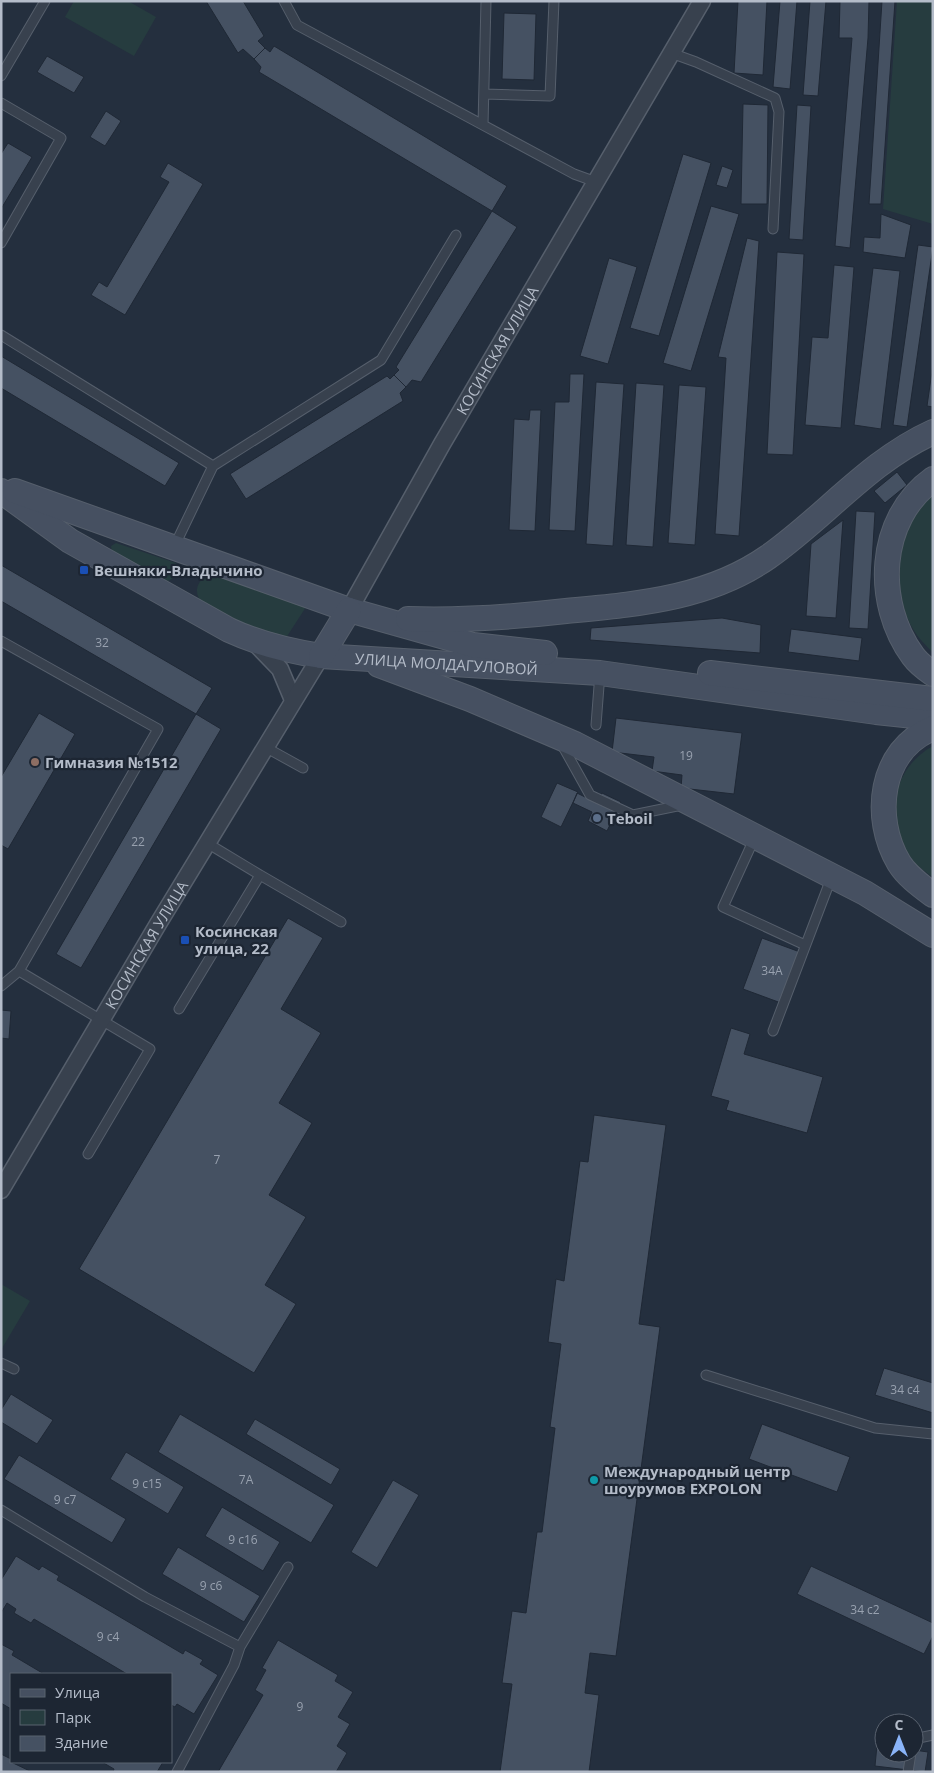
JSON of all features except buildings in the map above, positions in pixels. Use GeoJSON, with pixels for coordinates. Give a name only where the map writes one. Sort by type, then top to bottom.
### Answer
{"type":"FeatureCollection","features":[{"type":"Feature","properties":{"kind":"main road"},"geometry":{"type":"LineString","coordinates":[[379,618],[466,620],[646,604],[698,592],[748,574],[878,464],[933,432]]}},
{"type":"Feature","properties":{"kind":"main road"},"geometry":{"type":"LineString","coordinates":[[933,479],[906,506],[893,531],[887,565],[889,600],[899,631],[913,657],[933,674]]}},
{"type":"Feature","properties":{"kind":"main road","name":"УЛИЦА МОЛДАГУЛОВОЙ"},"geometry":{"type":"LineString","coordinates":[[1,486],[350,610],[442,638],[494,648],[933,698]]}},
{"type":"Feature","properties":{"kind":"main road","name":"УЛИЦА МОЛДАГУЛОВОЙ"},"geometry":{"type":"LineString","coordinates":[[1,491],[70,541],[204,616],[251,640],[283,650],[321,656],[600,673],[876,712],[933,718]]}},
{"type":"Feature","properties":{"kind":"main road"},"geometry":{"type":"LineString","coordinates":[[90,552],[89,535],[98,526],[105,524]]}},
{"type":"Feature","properties":{"kind":"main road","name":"КОСИНСКАЯ УЛИЦА"},"geometry":{"type":"LineString","coordinates":[[321,656],[350,610]]}},
{"type":"Feature","properties":{"kind":"main road"},"geometry":{"type":"LineString","coordinates":[[359,657],[470,699],[558,736],[832,876],[933,935]]}},
{"type":"Feature","properties":{"kind":"main road"},"geometry":{"type":"LineString","coordinates":[[933,728],[919,734],[903,749],[890,771],[883,796],[883,818],[889,842],[900,865],[919,885],[933,894]]}},
{"type":"Feature","properties":{"kind":"street","name":"КОСИНСКАЯ УЛИЦА"},"geometry":{"type":"LineString","coordinates":[[350,610],[447,436],[702,1]]}},
{"type":"Feature","properties":{"kind":"street"},"geometry":{"type":"LineString","coordinates":[[251,640],[280,669],[293,700]]}},
{"type":"Feature","properties":{"kind":"street","name":"КОСИНСКАЯ УЛИЦА"},"geometry":{"type":"LineString","coordinates":[[3,1185],[321,656]]}},
{"type":"Feature","properties":{"kind":"lane"},"geometry":{"type":"LineString","coordinates":[[2,73],[45,1]]}},
{"type":"Feature","properties":{"kind":"lane"},"geometry":{"type":"LineString","coordinates":[[284,1],[297,25],[574,174],[596,182]]}},
{"type":"Feature","properties":{"kind":"lane"},"geometry":{"type":"LineString","coordinates":[[483,125],[486,1]]}},
{"type":"Feature","properties":{"kind":"lane"},"geometry":{"type":"LineString","coordinates":[[484,94],[550,96],[554,1]]}},
{"type":"Feature","properties":{"kind":"lane"},"geometry":{"type":"LineString","coordinates":[[671,53],[696,62],[775,98],[779,112],[773,230]]}},
{"type":"Feature","properties":{"kind":"lane"},"geometry":{"type":"LineString","coordinates":[[1,103],[61,138],[1,243]]}},
{"type":"Feature","properties":{"kind":"lane"},"geometry":{"type":"LineString","coordinates":[[174,549],[213,466],[381,360],[456,234]]}},
{"type":"Feature","properties":{"kind":"lane"},"geometry":{"type":"LineString","coordinates":[[1,335],[213,466]]}},
{"type":"Feature","properties":{"kind":"lane"},"geometry":{"type":"LineString","coordinates":[[1,641],[158,729],[20,971],[1,986]]}},
{"type":"Feature","properties":{"kind":"lane"},"geometry":{"type":"LineString","coordinates":[[596,725],[600,673]]}},
{"type":"Feature","properties":{"kind":"lane"},"geometry":{"type":"LineString","coordinates":[[558,736],[590,795],[633,815],[691,804]]}},
{"type":"Feature","properties":{"kind":"lane"},"geometry":{"type":"LineString","coordinates":[[265,747],[303,768]]}},
{"type":"Feature","properties":{"kind":"lane"},"geometry":{"type":"LineString","coordinates":[[755,836],[723,906],[806,945]]}},
{"type":"Feature","properties":{"kind":"lane"},"geometry":{"type":"LineString","coordinates":[[207,843],[341,922]]}},
{"type":"Feature","properties":{"kind":"lane"},"geometry":{"type":"LineString","coordinates":[[179,1009],[260,874]]}},
{"type":"Feature","properties":{"kind":"lane"},"geometry":{"type":"LineString","coordinates":[[773,1031],[832,876]]}},
{"type":"Feature","properties":{"kind":"lane"},"geometry":{"type":"LineString","coordinates":[[20,971],[150,1050],[88,1154]]}},
{"type":"Feature","properties":{"kind":"lane"},"geometry":{"type":"LineString","coordinates":[[1,1363],[14,1369]]}},
{"type":"Feature","properties":{"kind":"lane"},"geometry":{"type":"LineString","coordinates":[[706,1375],[875,1428],[933,1434]]}},
{"type":"Feature","properties":{"kind":"lane"},"geometry":{"type":"LineString","coordinates":[[1,1510],[145,1597],[240,1647]]}},
{"type":"Feature","properties":{"kind":"lane"},"geometry":{"type":"LineString","coordinates":[[177,1772],[234,1664],[240,1647],[288,1567]]}},
{"type":"Feature","properties":{"kind":"green space"},"geometry":{"type":"Polygon","coordinates":[[[74,1],[128,1],[156,17],[134,56],[65,17],[74,1]]]}},
{"type":"Feature","properties":{"kind":"green space"},"geometry":{"type":"Polygon","coordinates":[[[897,1],[933,1],[933,224],[883,209],[897,1]]]}},
{"type":"Feature","properties":{"kind":"green space"},"geometry":{"type":"Polygon","coordinates":[[[933,496],[933,653],[915,632],[906,614],[899,578],[904,540],[911,523],[921,508],[933,496]]]}},
{"type":"Feature","properties":{"kind":"green space"},"geometry":{"type":"Polygon","coordinates":[[[116,543],[176,563],[178,575],[168,581],[112,552],[111,546],[116,543]]]}},
{"type":"Feature","properties":{"kind":"green space"},"geometry":{"type":"Polygon","coordinates":[[[209,575],[219,576],[306,607],[284,641],[204,605],[198,597],[197,588],[198,584],[209,575]]]}},
{"type":"Feature","properties":{"kind":"green space"},"geometry":{"type":"Polygon","coordinates":[[[933,746],[933,877],[917,864],[905,848],[897,830],[895,811],[897,792],[904,774],[916,758],[933,746]]]}},
{"type":"Feature","properties":{"kind":"green space"},"geometry":{"type":"Polygon","coordinates":[[[1,1284],[30,1301],[1,1350],[1,1284]]]}},
{"type":"Feature","properties":{"kind":"place","name":"Вешняки-Владычино"},"geometry":{"type":"Point","coordinates":[84,570]}},
{"type":"Feature","properties":{"kind":"place","name":"Гимназия №1512"},"geometry":{"type":"Point","coordinates":[35,762]}},
{"type":"Feature","properties":{"kind":"place","name":"Teboil"},"geometry":{"type":"Point","coordinates":[597,818]}},
{"type":"Feature","properties":{"kind":"place","name":"Косинская улица, 22"},"geometry":{"type":"Point","coordinates":[185,940]}},
{"type":"Feature","properties":{"kind":"place","name":"Международный центр шоурумов EXPOLON"},"geometry":{"type":"Point","coordinates":[594,1480]}}]}
